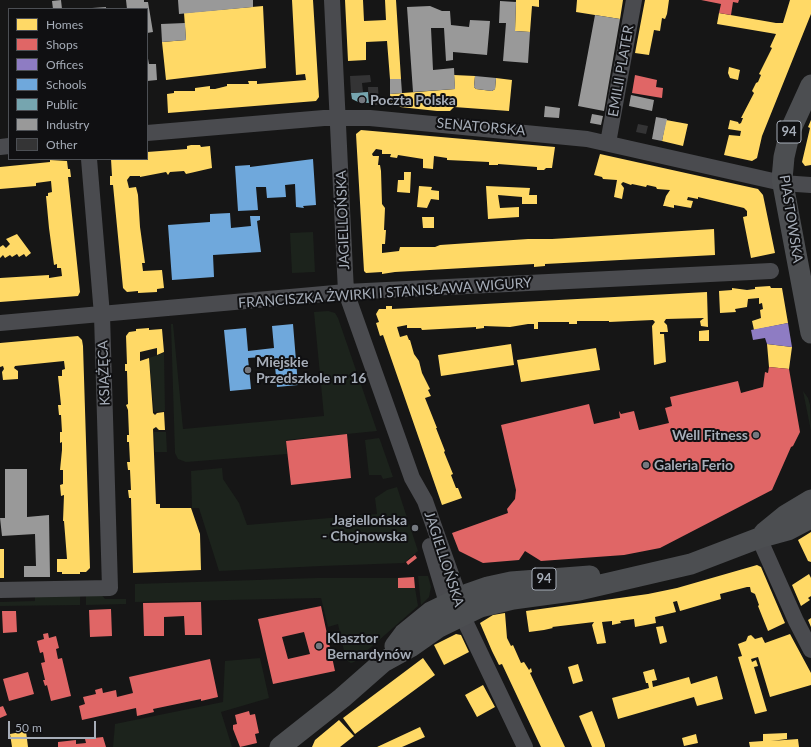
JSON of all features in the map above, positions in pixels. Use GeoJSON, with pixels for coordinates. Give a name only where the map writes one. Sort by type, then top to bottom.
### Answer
{"type":"FeatureCollection","features":[{"type":"Feature","properties":{"kind":"main road","name":"PIASTOWSKA"},"geometry":{"type":"LineString","coordinates":[[811,85],[790,131],[784,157],[782,184],[811,334]]}},
{"type":"Feature","properties":{"kind":"main road","name":"94"},"geometry":{"type":"LineString","coordinates":[[759,538],[781,518],[811,500]]}},
{"type":"Feature","properties":{"kind":"main road","name":"94"},"geometry":{"type":"LineString","coordinates":[[288,745],[383,662],[412,646],[429,633],[456,605],[493,602],[579,590],[632,576],[698,562],[759,538],[788,530],[811,518]]}},
{"type":"Feature","properties":{"kind":"street","name":"JAGIELLOŃSKA"},"geometry":{"type":"LineString","coordinates":[[332,0],[339,117],[346,292],[412,478],[416,504],[456,605],[525,747]]}},
{"type":"Feature","properties":{"kind":"street","name":"EMILII PLATER"},"geometry":{"type":"LineString","coordinates":[[608,143],[634,0]]}},
{"type":"Feature","properties":{"kind":"street","name":"SENATORSKA"},"geometry":{"type":"LineString","coordinates":[[148,134],[339,117],[370,118],[544,133],[608,143],[782,184],[811,185]]}},
{"type":"Feature","properties":{"kind":"street","name":"KSIĄŻĘCA"},"geometry":{"type":"LineString","coordinates":[[0,590],[110,588],[102,315],[89,160]]}},
{"type":"Feature","properties":{"kind":"street","name":"FRANCISZKA ŻWIRKI I STANISŁAWA WIGURY"},"geometry":{"type":"LineString","coordinates":[[0,323],[346,292],[770,271]]}},
{"type":"Feature","properties":{"kind":"street"},"geometry":{"type":"LineString","coordinates":[[759,538],[796,621],[811,650]]}},
{"type":"Feature","properties":{"kind":"shaded area"},"geometry":{"type":"Polygon","coordinates":[[[313,232],[315,272],[292,273],[290,233],[313,232]]]}},
{"type":"Feature","properties":{"kind":"shaded area"},"geometry":{"type":"Polygon","coordinates":[[[328,311],[335,313],[338,318],[377,431],[286,440],[287,454],[186,462],[178,459],[175,453],[171,324],[173,324],[183,429],[324,416],[314,312],[328,311]]]}},
{"type":"Feature","properties":{"kind":"shaded area"},"geometry":{"type":"Polygon","coordinates":[[[164,353],[165,411],[154,412],[149,358],[164,353]]]}},
{"type":"Feature","properties":{"kind":"shaded area"},"geometry":{"type":"Polygon","coordinates":[[[803,391],[808,398],[810,405],[811,431],[803,391]]]}},
{"type":"Feature","properties":{"kind":"shaded area"},"geometry":{"type":"Polygon","coordinates":[[[154,432],[166,432],[167,452],[155,452],[154,432]]]}},
{"type":"Feature","properties":{"kind":"shaded area"},"geometry":{"type":"Polygon","coordinates":[[[379,438],[393,477],[383,479],[381,475],[369,475],[365,440],[379,438]]]}},
{"type":"Feature","properties":{"kind":"shaded area"},"geometry":{"type":"Polygon","coordinates":[[[222,468],[223,479],[239,503],[247,525],[377,514],[375,498],[387,490],[397,487],[418,551],[404,563],[219,571],[199,508],[192,508],[191,471],[222,468]]]}},
{"type":"Feature","properties":{"kind":"shaded area"},"geometry":{"type":"Polygon","coordinates":[[[418,576],[428,576],[431,587],[429,597],[421,605],[418,576]]]}},
{"type":"Feature","properties":{"kind":"shaded area"},"geometry":{"type":"Polygon","coordinates":[[[317,578],[398,578],[398,588],[415,588],[418,606],[351,663],[346,660],[338,624],[328,627],[321,598],[135,602],[135,584],[317,578]]]}},
{"type":"Feature","properties":{"kind":"shaded area"},"geometry":{"type":"Polygon","coordinates":[[[99,592],[105,599],[126,599],[126,604],[86,605],[86,595],[99,592]]]}},
{"type":"Feature","properties":{"kind":"shaded area"},"geometry":{"type":"Polygon","coordinates":[[[35,593],[80,594],[80,605],[0,606],[0,602],[35,601],[35,593]]]}},
{"type":"Feature","properties":{"kind":"shaded area"},"geometry":{"type":"Polygon","coordinates":[[[260,658],[269,698],[221,712],[232,747],[113,747],[115,724],[223,702],[225,661],[260,658]]]}},
{"type":"Feature","properties":{"kind":"building: Homes"},"geometry":{"type":"Polygon","coordinates":[[[292,0],[313,0],[319,97],[316,101],[168,113],[167,94],[174,93],[174,91],[195,91],[195,88],[210,86],[210,89],[215,89],[227,86],[227,84],[249,84],[248,81],[257,81],[257,84],[306,80],[305,74],[296,75],[292,0]]]}},
{"type":"Feature","properties":{"kind":"building: Homes"},"geometry":{"type":"Polygon","coordinates":[[[345,0],[363,0],[364,21],[386,20],[385,0],[396,0],[401,79],[390,79],[387,41],[366,42],[366,60],[348,61],[345,0]]]}},
{"type":"Feature","properties":{"kind":"building: Homes"},"geometry":{"type":"Polygon","coordinates":[[[516,0],[539,0],[539,7],[532,6],[530,32],[515,31],[516,0]]]}},
{"type":"Feature","properties":{"kind":"building: Homes"},"geometry":{"type":"Polygon","coordinates":[[[577,0],[623,0],[620,19],[576,12],[577,0]]]}},
{"type":"Feature","properties":{"kind":"building: Homes"},"geometry":{"type":"Polygon","coordinates":[[[645,0],[669,0],[667,14],[665,19],[662,18],[660,31],[654,30],[649,55],[635,53],[645,0]]]}},
{"type":"Feature","properties":{"kind":"building: Homes"},"geometry":{"type":"Polygon","coordinates":[[[790,0],[811,0],[811,14],[762,136],[757,158],[752,161],[724,155],[729,135],[740,136],[741,131],[728,129],[730,120],[738,122],[739,124],[741,123],[743,118],[741,118],[754,93],[752,91],[761,75],[759,74],[772,48],[770,47],[776,34],[717,24],[719,13],[783,23],[790,0]]]}},
{"type":"Feature","properties":{"kind":"building: Homes"},"geometry":{"type":"Polygon","coordinates":[[[263,6],[266,68],[166,80],[162,42],[186,40],[184,13],[263,6]]]}},
{"type":"Feature","properties":{"kind":"building: Homes"},"geometry":{"type":"Polygon","coordinates":[[[729,67],[740,70],[738,80],[730,78],[728,73],[729,67]]]}},
{"type":"Feature","properties":{"kind":"building: Homes"},"geometry":{"type":"Polygon","coordinates":[[[454,75],[475,76],[474,87],[476,89],[492,91],[495,89],[496,78],[512,80],[509,111],[454,107],[450,111],[437,111],[391,106],[390,94],[455,89],[454,75]]]}},
{"type":"Feature","properties":{"kind":"building: Homes"},"geometry":{"type":"Polygon","coordinates":[[[666,120],[688,124],[683,146],[662,141],[666,120]]]}},
{"type":"Feature","properties":{"kind":"building: Homes"},"geometry":{"type":"Polygon","coordinates":[[[811,120],[811,165],[805,166],[802,162],[810,128],[808,127],[811,120]]]}},
{"type":"Feature","properties":{"kind":"building: Homes"},"geometry":{"type":"Polygon","coordinates":[[[361,130],[555,147],[552,168],[546,168],[544,170],[537,170],[537,167],[498,164],[489,165],[489,162],[447,160],[447,158],[434,156],[433,169],[423,168],[423,159],[398,155],[397,158],[390,157],[391,154],[382,154],[382,150],[376,149],[372,154],[373,156],[379,156],[378,165],[380,165],[381,171],[382,204],[385,208],[384,230],[386,230],[385,244],[382,244],[382,253],[399,251],[400,247],[435,247],[440,245],[528,239],[552,239],[714,229],[715,255],[545,264],[545,266],[534,267],[534,264],[382,274],[382,272],[366,273],[364,271],[356,134],[361,130]]]}},
{"type":"Feature","properties":{"kind":"building: Homes"},"geometry":{"type":"Polygon","coordinates":[[[187,146],[210,146],[212,168],[186,174],[184,171],[170,172],[168,175],[166,172],[140,177],[130,176],[127,180],[129,188],[136,187],[138,195],[140,227],[145,263],[142,263],[143,271],[162,270],[164,288],[157,289],[157,292],[127,292],[123,288],[113,185],[110,185],[110,176],[112,176],[111,160],[148,160],[148,152],[187,149],[187,146]]]}},
{"type":"Feature","properties":{"kind":"building: Homes"},"geometry":{"type":"Polygon","coordinates":[[[600,154],[758,189],[763,195],[775,253],[751,258],[743,217],[747,216],[747,211],[744,208],[698,197],[698,199],[688,197],[687,200],[693,201],[691,208],[674,205],[674,208],[663,206],[666,196],[670,190],[657,189],[656,187],[647,185],[646,187],[631,185],[623,182],[621,184],[624,188],[622,199],[614,197],[617,180],[603,179],[602,177],[594,175],[600,154]]]}},
{"type":"Feature","properties":{"kind":"building: Homes"},"geometry":{"type":"Polygon","coordinates":[[[50,160],[67,161],[68,169],[70,169],[71,177],[68,177],[80,292],[78,296],[0,302],[0,278],[49,275],[49,278],[62,276],[61,268],[57,268],[57,264],[54,265],[49,228],[46,196],[48,196],[48,193],[52,192],[51,181],[36,183],[36,186],[0,189],[0,167],[50,162],[50,160]]]}},
{"type":"Feature","properties":{"kind":"building: Homes"},"geometry":{"type":"Polygon","coordinates":[[[404,172],[411,172],[410,193],[397,192],[398,180],[404,180],[404,172]]]}},
{"type":"Feature","properties":{"kind":"building: Homes"},"geometry":{"type":"Polygon","coordinates":[[[419,186],[432,187],[431,190],[439,191],[439,200],[431,199],[427,208],[417,207],[419,186]]]}},
{"type":"Feature","properties":{"kind":"building: Homes"},"geometry":{"type":"Polygon","coordinates":[[[486,186],[530,188],[529,195],[537,195],[537,204],[522,204],[522,197],[498,195],[500,208],[519,207],[519,217],[488,219],[486,186]]]}},
{"type":"Feature","properties":{"kind":"building: Homes"},"geometry":{"type":"Polygon","coordinates":[[[422,217],[434,217],[434,228],[423,228],[422,217]]]}},
{"type":"Feature","properties":{"kind":"building: Homes"},"geometry":{"type":"Polygon","coordinates":[[[17,234],[31,253],[26,257],[24,254],[19,257],[17,254],[12,257],[10,255],[5,258],[3,255],[0,258],[0,247],[3,245],[6,248],[10,244],[6,239],[17,234]]]}},
{"type":"Feature","properties":{"kind":"building: Homes"},"geometry":{"type":"Polygon","coordinates":[[[770,286],[771,288],[782,288],[788,323],[754,330],[752,321],[761,318],[760,310],[763,309],[762,303],[759,304],[759,298],[748,299],[747,307],[735,309],[736,312],[720,313],[719,291],[732,290],[732,288],[747,290],[755,289],[755,287],[770,286]]]}},
{"type":"Feature","properties":{"kind":"building: Homes"},"geometry":{"type":"Polygon","coordinates":[[[707,292],[708,327],[701,326],[700,321],[704,318],[666,319],[664,322],[667,325],[668,332],[660,332],[660,334],[664,334],[666,362],[654,365],[652,326],[655,322],[653,320],[609,322],[577,321],[577,324],[569,324],[569,322],[538,322],[538,329],[534,329],[534,324],[510,327],[484,326],[484,328],[476,329],[476,327],[422,330],[421,328],[407,328],[407,325],[397,327],[400,337],[407,335],[410,340],[414,354],[419,361],[422,373],[430,389],[428,390],[431,396],[425,398],[453,474],[451,475],[462,498],[442,505],[383,335],[380,336],[376,323],[379,322],[376,314],[379,309],[386,309],[386,306],[392,306],[392,309],[707,292]]]}},
{"type":"Feature","properties":{"kind":"building: Homes"},"geometry":{"type":"Polygon","coordinates":[[[149,328],[149,330],[162,329],[164,352],[157,355],[157,348],[140,352],[140,361],[149,358],[153,413],[155,415],[157,413],[164,412],[165,430],[159,430],[156,427],[153,429],[156,504],[160,504],[160,508],[191,508],[200,534],[201,570],[133,573],[131,498],[129,498],[128,490],[131,490],[130,470],[128,470],[127,462],[130,462],[129,442],[127,442],[127,435],[129,435],[128,410],[126,405],[128,404],[127,371],[125,371],[125,364],[127,364],[126,336],[129,332],[136,331],[136,329],[149,328]]]}},
{"type":"Feature","properties":{"kind":"building: Homes"},"geometry":{"type":"Polygon","coordinates":[[[709,330],[709,341],[699,341],[699,331],[709,330]]]}},
{"type":"Feature","properties":{"kind":"building: Homes"},"geometry":{"type":"Polygon","coordinates":[[[78,336],[82,340],[83,346],[90,568],[86,572],[80,572],[80,574],[62,574],[62,572],[57,572],[57,559],[67,559],[63,521],[64,495],[61,496],[60,485],[63,484],[63,470],[60,470],[62,442],[60,443],[60,432],[62,432],[61,415],[59,415],[58,405],[61,405],[58,376],[62,376],[62,370],[65,369],[64,361],[15,366],[14,368],[18,371],[18,379],[3,380],[2,372],[4,369],[3,366],[0,367],[0,343],[78,336]]]}},
{"type":"Feature","properties":{"kind":"building: Homes"},"geometry":{"type":"Polygon","coordinates":[[[511,344],[514,365],[441,376],[438,355],[511,344]]]}},
{"type":"Feature","properties":{"kind":"building: Homes"},"geometry":{"type":"Polygon","coordinates":[[[767,344],[792,347],[789,369],[769,367],[767,344]]]}},
{"type":"Feature","properties":{"kind":"building: Homes"},"geometry":{"type":"Polygon","coordinates":[[[596,348],[600,370],[521,382],[517,360],[596,348]]]}},
{"type":"Feature","properties":{"kind":"building: Homes"},"geometry":{"type":"Polygon","coordinates":[[[811,532],[811,562],[808,561],[798,540],[811,532]]]}},
{"type":"Feature","properties":{"kind":"building: Homes"},"geometry":{"type":"Polygon","coordinates":[[[0,549],[4,549],[4,578],[0,578],[0,549]]]}},
{"type":"Feature","properties":{"kind":"building: Homes"},"geometry":{"type":"Polygon","coordinates":[[[757,565],[761,567],[785,623],[768,631],[755,594],[751,592],[750,587],[747,587],[720,594],[721,599],[680,611],[677,601],[673,602],[676,612],[655,617],[656,623],[635,627],[634,619],[620,621],[621,623],[612,625],[612,621],[602,622],[606,643],[597,644],[592,625],[594,622],[552,627],[553,628],[529,632],[526,611],[648,594],[677,588],[757,565]]]}},
{"type":"Feature","properties":{"kind":"building: Homes"},"geometry":{"type":"Polygon","coordinates":[[[809,574],[811,578],[811,596],[808,598],[810,600],[801,606],[792,585],[809,574]]]}},
{"type":"Feature","properties":{"kind":"building: Homes"},"geometry":{"type":"Polygon","coordinates":[[[505,613],[507,638],[511,646],[513,645],[521,663],[524,662],[529,670],[531,668],[532,672],[530,673],[565,747],[541,747],[502,664],[499,665],[492,651],[480,623],[493,615],[505,613]]]}},
{"type":"Feature","properties":{"kind":"building: Homes"},"geometry":{"type":"Polygon","coordinates":[[[811,618],[811,627],[808,620],[811,618]]]}},
{"type":"Feature","properties":{"kind":"building: Homes"},"geometry":{"type":"Polygon","coordinates":[[[663,626],[667,642],[660,644],[656,627],[663,626]]]}},
{"type":"Feature","properties":{"kind":"building: Homes"},"geometry":{"type":"Polygon","coordinates":[[[456,634],[461,635],[469,652],[444,665],[434,645],[456,634]]]}},
{"type":"Feature","properties":{"kind":"building: Homes"},"geometry":{"type":"Polygon","coordinates":[[[790,634],[811,673],[811,685],[770,697],[758,657],[751,659],[752,662],[756,660],[758,666],[754,667],[767,711],[755,714],[738,657],[742,656],[738,644],[746,641],[748,636],[751,635],[755,639],[762,637],[765,643],[790,634]]]}},
{"type":"Feature","properties":{"kind":"building: Homes"},"geometry":{"type":"Polygon","coordinates":[[[423,658],[435,675],[355,734],[343,718],[423,658]]]}},
{"type":"Feature","properties":{"kind":"building: Homes"},"geometry":{"type":"Polygon","coordinates":[[[578,664],[583,681],[573,684],[568,667],[578,664]]]}},
{"type":"Feature","properties":{"kind":"building: Homes"},"geometry":{"type":"Polygon","coordinates":[[[654,669],[657,680],[652,681],[653,687],[689,677],[691,684],[717,676],[723,699],[697,706],[694,697],[618,719],[612,698],[649,688],[643,672],[654,669]]]}},
{"type":"Feature","properties":{"kind":"building: Homes"},"geometry":{"type":"Polygon","coordinates":[[[483,685],[495,707],[477,717],[465,695],[483,685]]]}},
{"type":"Feature","properties":{"kind":"building: Homes"},"geometry":{"type":"Polygon","coordinates":[[[592,711],[605,747],[592,747],[579,716],[592,711]]]}},
{"type":"Feature","properties":{"kind":"building: Homes"},"geometry":{"type":"Polygon","coordinates":[[[339,720],[354,736],[340,747],[312,747],[315,740],[339,720]]]}},
{"type":"Feature","properties":{"kind":"building: Homes"},"geometry":{"type":"Polygon","coordinates":[[[420,727],[425,737],[402,747],[377,747],[420,727]]]}},
{"type":"Feature","properties":{"kind":"building: Homes"},"geometry":{"type":"Polygon","coordinates":[[[26,731],[28,747],[12,747],[10,734],[26,731]]]}},
{"type":"Feature","properties":{"kind":"building: Homes"},"geometry":{"type":"Polygon","coordinates":[[[787,733],[787,739],[771,741],[798,739],[799,747],[750,747],[749,742],[763,741],[763,734],[787,733]]]}},
{"type":"Feature","properties":{"kind":"building: Homes"},"geometry":{"type":"Polygon","coordinates":[[[696,734],[698,743],[684,746],[682,738],[696,734]]]}},
{"type":"Feature","properties":{"kind":"building: Shops"},"geometry":{"type":"Polygon","coordinates":[[[701,0],[739,0],[738,3],[733,2],[731,15],[719,13],[721,4],[701,0]]]}},
{"type":"Feature","properties":{"kind":"building: Shops"},"geometry":{"type":"Polygon","coordinates":[[[635,75],[657,80],[656,87],[663,88],[662,98],[632,93],[635,75]]]}},
{"type":"Feature","properties":{"kind":"building: Shops","name":"Galeria Ferio"},"geometry":{"type":"Polygon","coordinates":[[[769,367],[789,369],[800,432],[793,446],[791,447],[772,490],[660,548],[624,555],[541,561],[525,551],[519,560],[483,563],[459,551],[452,533],[508,513],[507,509],[515,499],[516,490],[501,425],[589,404],[594,424],[620,418],[619,411],[621,414],[634,411],[639,430],[669,423],[665,408],[672,406],[670,397],[738,381],[741,393],[763,387],[765,372],[768,373],[769,367]]]}},
{"type":"Feature","properties":{"kind":"building: Shops"},"geometry":{"type":"Polygon","coordinates":[[[347,434],[351,478],[291,485],[286,441],[347,434]]]}},
{"type":"Feature","properties":{"kind":"building: Shops"},"geometry":{"type":"Polygon","coordinates":[[[415,555],[417,558],[408,565],[406,562],[415,555]]]}},
{"type":"Feature","properties":{"kind":"building: Shops"},"geometry":{"type":"Polygon","coordinates":[[[414,577],[415,588],[398,588],[398,578],[414,577]]]}},
{"type":"Feature","properties":{"kind":"building: Shops"},"geometry":{"type":"Polygon","coordinates":[[[201,602],[202,635],[185,635],[184,616],[164,617],[164,636],[144,636],[143,603],[201,602]]]}},
{"type":"Feature","properties":{"kind":"building: Shops","name":"Klasztor Bernardynów"},"geometry":{"type":"Polygon","coordinates":[[[321,606],[335,671],[273,684],[258,619],[321,606]],[[304,632],[282,637],[288,659],[310,654],[304,632]]]}},
{"type":"Feature","properties":{"kind":"building: Shops"},"geometry":{"type":"Polygon","coordinates":[[[111,609],[112,636],[90,637],[89,610],[111,609]]]}},
{"type":"Feature","properties":{"kind":"building: Shops"},"geometry":{"type":"Polygon","coordinates":[[[2,611],[16,611],[17,632],[3,633],[2,611]]]}},
{"type":"Feature","properties":{"kind":"building: Shops"},"geometry":{"type":"Polygon","coordinates":[[[48,633],[49,638],[56,636],[59,648],[56,649],[58,659],[62,658],[71,696],[51,701],[47,685],[45,686],[43,680],[45,680],[41,663],[45,662],[43,652],[40,653],[37,641],[44,639],[43,634],[48,633]]]}},
{"type":"Feature","properties":{"kind":"building: Shops"},"geometry":{"type":"Polygon","coordinates":[[[210,659],[218,697],[153,709],[154,712],[137,716],[136,708],[82,720],[79,706],[85,704],[83,697],[96,694],[95,690],[102,688],[103,693],[116,690],[117,697],[133,693],[129,677],[210,659]]]}},
{"type":"Feature","properties":{"kind":"building: Shops"},"geometry":{"type":"Polygon","coordinates":[[[28,672],[34,694],[9,701],[3,679],[28,672]]]}},
{"type":"Feature","properties":{"kind":"building: Shops"},"geometry":{"type":"Polygon","coordinates":[[[3,706],[7,715],[0,718],[0,707],[3,706]]]}},
{"type":"Feature","properties":{"kind":"building: Shops"},"geometry":{"type":"Polygon","coordinates":[[[249,711],[250,715],[255,714],[259,733],[255,734],[257,743],[240,747],[233,729],[233,725],[237,724],[235,715],[249,711]]]}},
{"type":"Feature","properties":{"kind":"building: Shops"},"geometry":{"type":"Polygon","coordinates":[[[103,737],[106,747],[58,747],[58,742],[76,740],[76,744],[86,743],[85,739],[103,737]]]}},
{"type":"Feature","properties":{"kind":"building: Offices"},"geometry":{"type":"Polygon","coordinates":[[[788,323],[792,347],[767,344],[765,338],[753,340],[751,330],[788,323]]]}},
{"type":"Feature","properties":{"kind":"building: Schools"},"geometry":{"type":"Polygon","coordinates":[[[313,159],[316,205],[303,206],[304,208],[296,207],[295,184],[285,185],[286,197],[267,198],[266,187],[256,187],[258,210],[238,211],[235,166],[250,165],[250,167],[313,159]]]}},
{"type":"Feature","properties":{"kind":"building: Schools"},"geometry":{"type":"Polygon","coordinates":[[[230,213],[231,228],[251,226],[250,216],[260,216],[260,220],[257,221],[261,252],[213,255],[214,277],[172,280],[168,225],[210,222],[210,214],[230,213]]]}},
{"type":"Feature","properties":{"kind":"building: Schools"},"geometry":{"type":"Polygon","coordinates":[[[293,324],[298,385],[277,387],[274,356],[248,358],[251,389],[230,391],[224,330],[246,328],[248,351],[274,348],[272,326],[293,324]]]}},
{"type":"Feature","properties":{"kind":"building: Public"},"geometry":{"type":"Polygon","coordinates":[[[368,92],[369,103],[358,102],[352,99],[351,93],[368,92]]]}},
{"type":"Feature","properties":{"kind":"building: Industry"},"geometry":{"type":"Polygon","coordinates":[[[61,0],[62,8],[53,8],[52,1],[61,0]]]}},
{"type":"Feature","properties":{"kind":"building: Industry"},"geometry":{"type":"Polygon","coordinates":[[[126,0],[144,0],[144,2],[148,2],[153,32],[148,33],[148,8],[127,8],[126,0]]]}},
{"type":"Feature","properties":{"kind":"building: Industry"},"geometry":{"type":"Polygon","coordinates":[[[178,0],[253,0],[253,7],[179,14],[178,0]]]}},
{"type":"Feature","properties":{"kind":"building: Industry"},"geometry":{"type":"Polygon","coordinates":[[[500,1],[516,2],[515,31],[530,32],[528,63],[503,61],[506,23],[499,23],[500,1]]]}},
{"type":"Feature","properties":{"kind":"building: Industry"},"geometry":{"type":"Polygon","coordinates":[[[430,6],[442,11],[450,11],[451,25],[469,27],[470,20],[490,21],[487,55],[453,52],[453,60],[446,61],[444,28],[431,28],[433,70],[454,68],[455,89],[413,92],[407,7],[430,6]]]}},
{"type":"Feature","properties":{"kind":"building: Industry"},"geometry":{"type":"Polygon","coordinates":[[[595,15],[620,19],[604,111],[578,106],[595,15]]]}},
{"type":"Feature","properties":{"kind":"building: Industry"},"geometry":{"type":"Polygon","coordinates":[[[185,23],[186,40],[162,42],[161,24],[185,23]]]}},
{"type":"Feature","properties":{"kind":"building: Industry"},"geometry":{"type":"Polygon","coordinates":[[[148,58],[149,64],[156,64],[157,80],[148,81],[148,58]]]}},
{"type":"Feature","properties":{"kind":"building: Industry"},"geometry":{"type":"Polygon","coordinates":[[[475,76],[496,78],[495,89],[492,91],[476,89],[474,87],[475,76]]]}},
{"type":"Feature","properties":{"kind":"building: Industry"},"geometry":{"type":"Polygon","coordinates":[[[390,79],[401,79],[402,93],[390,94],[390,79]]]}},
{"type":"Feature","properties":{"kind":"building: Industry"},"geometry":{"type":"Polygon","coordinates":[[[631,95],[654,100],[652,111],[629,106],[631,95]]]}},
{"type":"Feature","properties":{"kind":"building: Industry"},"geometry":{"type":"Polygon","coordinates":[[[545,106],[560,108],[559,118],[544,117],[545,106]]]}},
{"type":"Feature","properties":{"kind":"building: Industry"},"geometry":{"type":"Polygon","coordinates":[[[592,114],[603,116],[601,125],[590,123],[592,114]]]}},
{"type":"Feature","properties":{"kind":"building: Industry"},"geometry":{"type":"Polygon","coordinates":[[[656,117],[667,119],[662,141],[652,139],[656,117]]]}},
{"type":"Feature","properties":{"kind":"building: Industry"},"geometry":{"type":"Polygon","coordinates":[[[5,469],[27,469],[27,517],[49,515],[50,577],[24,577],[24,566],[36,566],[35,534],[2,536],[0,518],[5,518],[5,469]]]}},
{"type":"Feature","properties":{"kind":"building: Other"},"geometry":{"type":"Polygon","coordinates":[[[370,75],[371,82],[362,83],[363,92],[351,93],[350,76],[370,75]]]}},
{"type":"Feature","properties":{"kind":"building: Other"},"geometry":{"type":"Polygon","coordinates":[[[368,87],[378,87],[379,105],[369,105],[368,87]]]}},
{"type":"Feature","properties":{"kind":"building: Other"},"geometry":{"type":"Polygon","coordinates":[[[638,124],[648,126],[646,134],[636,132],[638,124]]]}},
{"type":"Feature","properties":{"kind":"place","name":"Poczta Polska"},"geometry":{"type":"Point","coordinates":[362,100]}},
{"type":"Feature","properties":{"kind":"place","name":"Miejskie Przedszkole nr 16"},"geometry":{"type":"Point","coordinates":[248,370]}},
{"type":"Feature","properties":{"kind":"place","name":"Well Fitness"},"geometry":{"type":"Point","coordinates":[756,435]}},
{"type":"Feature","properties":{"kind":"place","name":"Galeria Ferio"},"geometry":{"type":"Point","coordinates":[646,465]}},
{"type":"Feature","properties":{"kind":"place","name":"Jagiellońska - Chojnowska"},"geometry":{"type":"Point","coordinates":[415,528]}},
{"type":"Feature","properties":{"kind":"place","name":"Klasztor Bernardynów"},"geometry":{"type":"Point","coordinates":[319,646]}}]}
